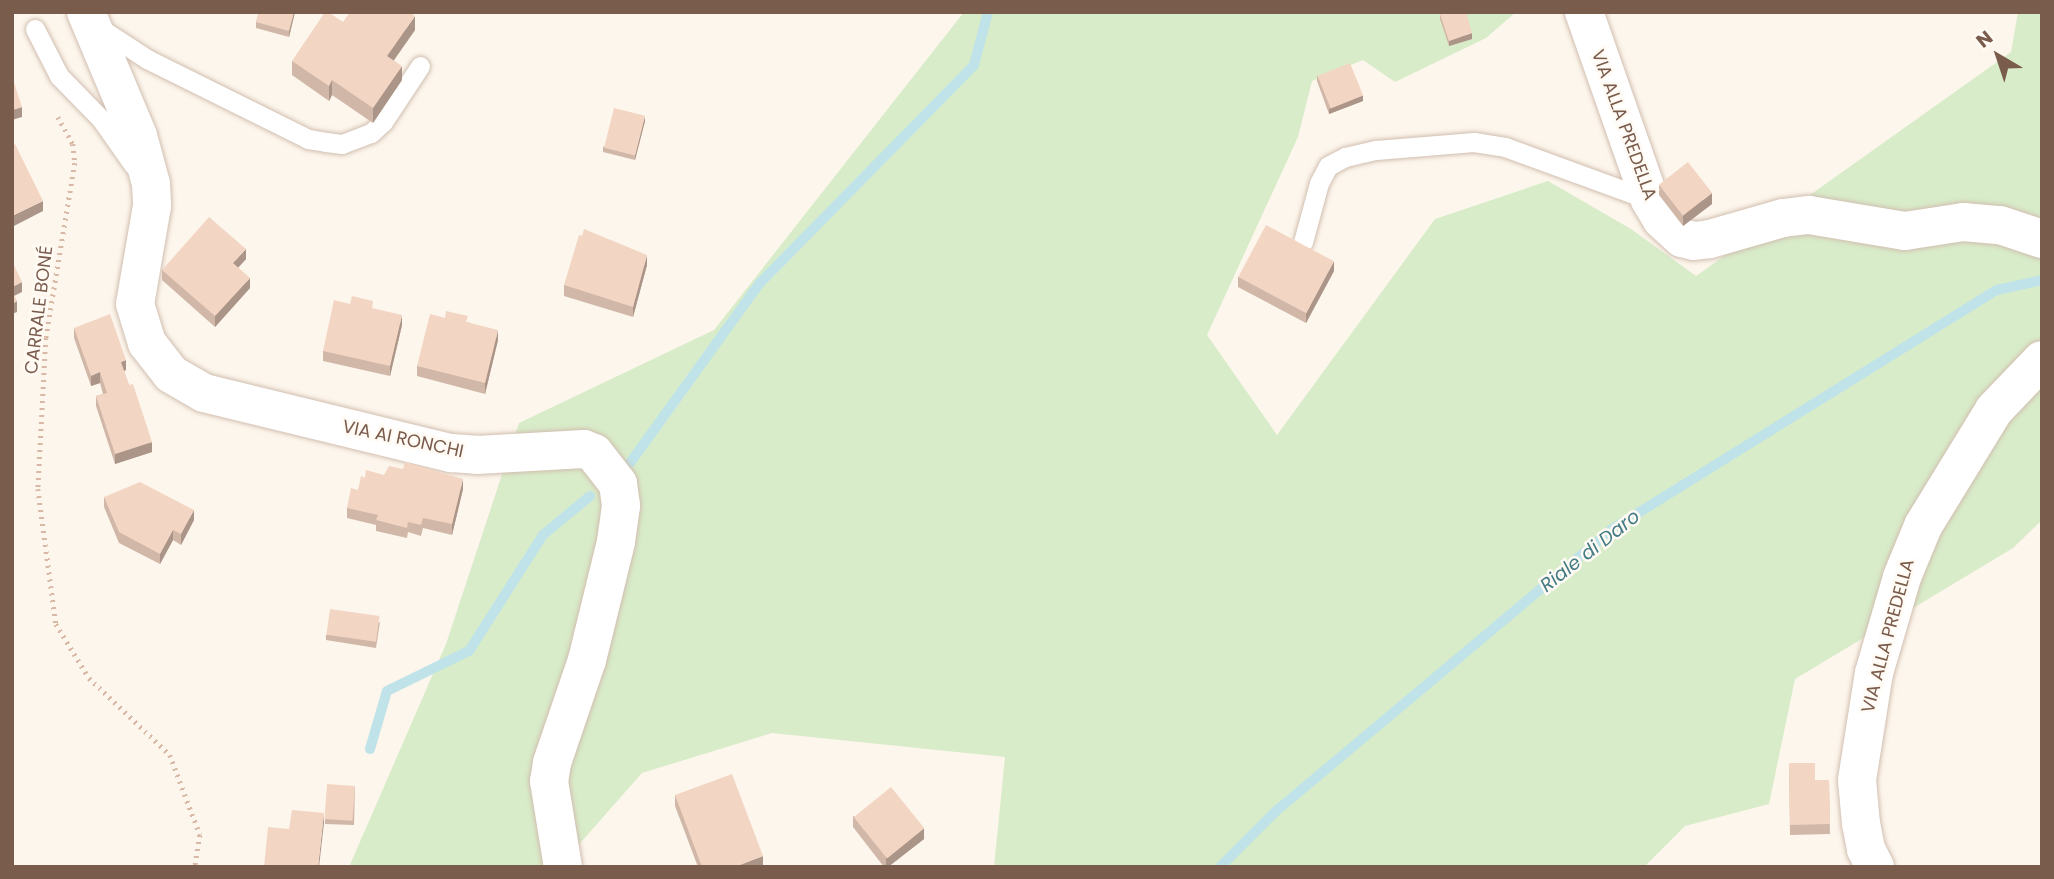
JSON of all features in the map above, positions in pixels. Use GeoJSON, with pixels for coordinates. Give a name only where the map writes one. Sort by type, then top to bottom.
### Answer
{"type":"FeatureCollection","features":[{"type":"Feature","properties":{"kind":"street","name":"VIA ALLA PREDELLA"},"geometry":{"type":"LineString","coordinates":[[1584,12],[1650,200],[1672,231],[1694,241],[1729,235],[1783,218],[1809,215],[1858,221],[1905,231],[1963,222],[1988,224],[2042,239]]}},
{"type":"Feature","properties":{"kind":"street","name":"VIA AI RONCHI"},"geometry":{"type":"LineString","coordinates":[[88,17],[138,136],[151,184],[150,216],[135,304],[140,326],[156,358],[188,386],[204,393],[451,453],[477,455],[584,449],[594,453],[618,484],[621,506],[616,542],[587,660],[548,781],[563,867]]}},
{"type":"Feature","properties":{"kind":"street","name":"VIA ALLA PREDELLA"},"geometry":{"type":"LineString","coordinates":[[1875,867],[1861,824],[1857,780],[1874,673],[1902,577],[1923,526],[1994,410],[2042,360]]}},
{"type":"Feature","properties":{"kind":"lane"},"geometry":{"type":"LineString","coordinates":[[88,17],[147,59],[308,139],[326,142],[342,144],[371,133],[383,122],[420,66]]}},
{"type":"Feature","properties":{"kind":"lane"},"geometry":{"type":"LineString","coordinates":[[35,29],[59,76],[101,119],[139,174],[151,184]]}},
{"type":"Feature","properties":{"kind":"lane"},"geometry":{"type":"LineString","coordinates":[[1303,242],[1319,183],[1328,166],[1345,158],[1376,150],[1474,142],[1506,147],[1650,200]]}},
{"type":"Feature","properties":{"kind":"path","name":"CARRALE BONÉ"},"geometry":{"type":"LineString","coordinates":[[59,76],[47,97],[73,144],[75,163],[46,338],[38,489],[56,624],[89,678],[170,755],[200,835],[195,867]]}},
{"type":"Feature","properties":{"kind":"green space"},"geometry":{"type":"Polygon","coordinates":[[[964,12],[1516,12],[1486,38],[1395,82],[1363,60],[1312,81],[1298,137],[1207,335],[1277,435],[1435,219],[1548,181],[1631,229],[1696,276],[2011,52],[2018,12],[2042,12],[2042,520],[2013,548],[1795,679],[1769,804],[1685,826],[1644,867],[994,867],[1005,757],[772,733],[642,773],[559,867],[349,867],[446,644],[519,423],[714,330],[964,12]]]}},
{"type":"Feature","properties":{"kind":"building"},"geometry":{"type":"Polygon","coordinates":[[[259,12],[294,12],[289,31],[256,22],[259,12]]]}},
{"type":"Feature","properties":{"kind":"building"},"geometry":{"type":"Polygon","coordinates":[[[325,12],[343,22],[350,12],[410,12],[415,16],[387,56],[402,66],[373,108],[332,80],[329,86],[292,61],[325,12]]]}},
{"type":"Feature","properties":{"kind":"building"},"geometry":{"type":"Polygon","coordinates":[[[1466,12],[1472,33],[1449,41],[1440,14],[1466,12]]]}},
{"type":"Feature","properties":{"kind":"building"},"geometry":{"type":"Polygon","coordinates":[[[1350,63],[1363,95],[1331,109],[1318,76],[1350,63]]]}},
{"type":"Feature","properties":{"kind":"building"},"geometry":{"type":"Polygon","coordinates":[[[12,76],[22,107],[12,110],[12,76]]]}},
{"type":"Feature","properties":{"kind":"building"},"geometry":{"type":"Polygon","coordinates":[[[614,108],[645,116],[635,156],[604,148],[614,108]]]}},
{"type":"Feature","properties":{"kind":"building"},"geometry":{"type":"Polygon","coordinates":[[[15,144],[43,201],[12,216],[12,146],[15,144]]]}},
{"type":"Feature","properties":{"kind":"building"},"geometry":{"type":"Polygon","coordinates":[[[1688,162],[1712,193],[1683,216],[1659,185],[1688,162]]]}},
{"type":"Feature","properties":{"kind":"building"},"geometry":{"type":"Polygon","coordinates":[[[209,217],[246,249],[233,263],[250,278],[215,316],[162,270],[209,217]]]}},
{"type":"Feature","properties":{"kind":"building"},"geometry":{"type":"Polygon","coordinates":[[[1266,225],[1334,261],[1306,313],[1238,277],[1266,225]]]}},
{"type":"Feature","properties":{"kind":"building"},"geometry":{"type":"Polygon","coordinates":[[[584,229],[647,255],[633,307],[564,285],[579,235],[582,236],[584,229]]]}},
{"type":"Feature","properties":{"kind":"building"},"geometry":{"type":"Polygon","coordinates":[[[12,261],[22,282],[12,287],[12,261]]]}},
{"type":"Feature","properties":{"kind":"building"},"geometry":{"type":"Polygon","coordinates":[[[12,291],[17,301],[12,304],[12,291]]]}},
{"type":"Feature","properties":{"kind":"building"},"geometry":{"type":"Polygon","coordinates":[[[352,296],[373,301],[372,308],[402,315],[390,366],[323,351],[334,300],[350,304],[352,296]]]}},
{"type":"Feature","properties":{"kind":"building"},"geometry":{"type":"Polygon","coordinates":[[[446,311],[468,316],[466,322],[498,330],[485,383],[417,366],[430,314],[445,318],[446,311]]]}},
{"type":"Feature","properties":{"kind":"building"},"geometry":{"type":"Polygon","coordinates":[[[110,314],[126,360],[121,362],[129,385],[133,384],[152,442],[115,454],[96,396],[107,393],[100,372],[91,376],[74,328],[110,314]]]}},
{"type":"Feature","properties":{"kind":"building"},"geometry":{"type":"Polygon","coordinates":[[[405,462],[463,479],[452,524],[423,518],[421,525],[408,522],[407,528],[376,520],[378,515],[347,508],[351,488],[358,490],[361,476],[365,478],[366,470],[384,475],[389,466],[403,469],[405,462]]]}},
{"type":"Feature","properties":{"kind":"building"},"geometry":{"type":"Polygon","coordinates":[[[140,482],[194,510],[181,534],[173,530],[160,554],[119,532],[104,497],[140,482]]]}},
{"type":"Feature","properties":{"kind":"building"},"geometry":{"type":"Polygon","coordinates":[[[330,609],[380,616],[376,642],[326,635],[330,609]]]}},
{"type":"Feature","properties":{"kind":"building"},"geometry":{"type":"Polygon","coordinates":[[[1789,763],[1815,763],[1815,780],[1829,780],[1830,824],[1790,825],[1789,763]]]}},
{"type":"Feature","properties":{"kind":"building"},"geometry":{"type":"Polygon","coordinates":[[[732,774],[763,856],[735,867],[702,867],[675,795],[732,774]]]}},
{"type":"Feature","properties":{"kind":"building"},"geometry":{"type":"Polygon","coordinates":[[[327,784],[355,786],[352,821],[325,819],[327,784]]]}},
{"type":"Feature","properties":{"kind":"building"},"geometry":{"type":"Polygon","coordinates":[[[891,787],[924,828],[887,858],[854,817],[891,787]]]}},
{"type":"Feature","properties":{"kind":"building"},"geometry":{"type":"Polygon","coordinates":[[[292,810],[324,813],[318,867],[264,867],[268,827],[289,829],[292,810]]]}},
{"type":"Feature","properties":{"kind":"waterway"},"geometry":{"type":"LineString","coordinates":[[630,463],[760,283],[974,65],[988,12]]}},
{"type":"Feature","properties":{"kind":"waterway","name":"Riale di Daro"},"geometry":{"type":"LineString","coordinates":[[1220,867],[1275,812],[1614,528],[1997,290],[2042,280]]}},
{"type":"Feature","properties":{"kind":"waterway"},"geometry":{"type":"LineString","coordinates":[[370,749],[387,691],[469,651],[543,535],[590,496]]}}]}
